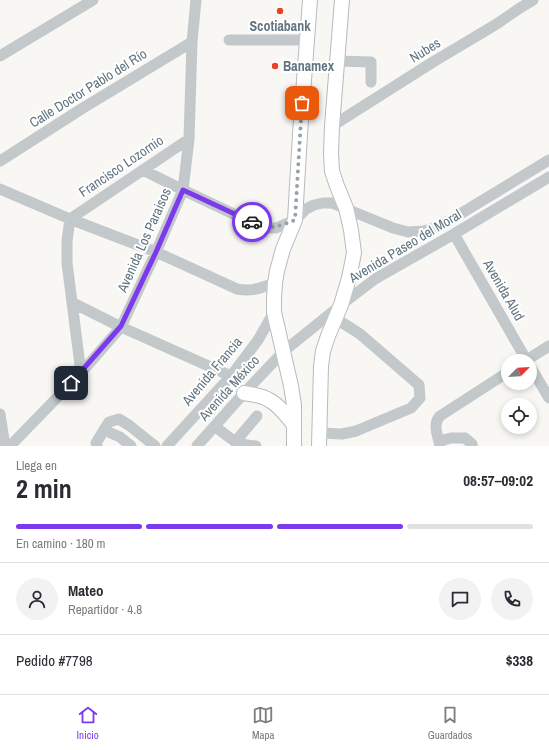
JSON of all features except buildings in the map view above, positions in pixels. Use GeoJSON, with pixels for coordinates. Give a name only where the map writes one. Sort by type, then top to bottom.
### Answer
{"type":"FeatureCollection","features":[{"type":"Feature","properties":{"kind":"main road"},"geometry":{"type":"LineString","coordinates":[[294,446],[294,405],[284,351],[274,312],[275,283],[283,249],[295,220],[310,0]]}},
{"type":"Feature","properties":{"kind":"main road"},"geometry":{"type":"LineString","coordinates":[[319,439],[321,366],[323,351],[341,305],[349,278],[354,253],[352,230],[346,208],[332,171],[331,153],[342,0]]}},
{"type":"Feature","properties":{"kind":"main road"},"geometry":{"type":"LineString","coordinates":[[244,393],[268,399],[277,406],[294,425]]}},
{"type":"Feature","properties":{"kind":"street"},"geometry":{"type":"LineString","coordinates":[[0,56],[94,0]]}},
{"type":"Feature","properties":{"kind":"street","name":"Avenida Los Paraisos"},"geometry":{"type":"LineString","coordinates":[[10,446],[81,372],[121,326],[183,190],[189,139],[192,42],[196,0]]}},
{"type":"Feature","properties":{"kind":"street","name":"Nubes"},"geometry":{"type":"LineString","coordinates":[[332,126],[533,0]]}},
{"type":"Feature","properties":{"kind":"street"},"geometry":{"type":"LineString","coordinates":[[230,40],[307,40]]}},
{"type":"Feature","properties":{"kind":"street","name":"Calle Doctor Pablo del Río"},"geometry":{"type":"LineString","coordinates":[[0,161],[83,108],[192,42]]}},
{"type":"Feature","properties":{"kind":"street"},"geometry":{"type":"LineString","coordinates":[[337,61],[371,62],[371,82]]}},
{"type":"Feature","properties":{"kind":"street","name":"Francisco Lozornio"},"geometry":{"type":"LineString","coordinates":[[70,219],[189,139]]}},
{"type":"Feature","properties":{"kind":"street","name":"Avenida Paseo del Moral"},"geometry":{"type":"LineString","coordinates":[[143,170],[259,226],[276,228],[295,220],[306,209],[314,205],[332,203],[393,228],[408,232],[424,231],[442,225],[549,160]]}},
{"type":"Feature","properties":{"kind":"street","name":"Avenida Paseo del Moral"},"geometry":{"type":"LineString","coordinates":[[284,351],[375,279],[549,177]]}},
{"type":"Feature","properties":{"kind":"street"},"geometry":{"type":"LineString","coordinates":[[0,190],[156,252],[237,289],[246,291],[275,283]]}},
{"type":"Feature","properties":{"kind":"street"},"geometry":{"type":"LineString","coordinates":[[70,219],[66,263],[73,303],[81,372]]}},
{"type":"Feature","properties":{"kind":"street","name":"Avenida Alud"},"geometry":{"type":"LineString","coordinates":[[454,234],[522,354]]}},
{"type":"Feature","properties":{"kind":"street"},"geometry":{"type":"LineString","coordinates":[[73,303],[231,376]]}},
{"type":"Feature","properties":{"kind":"street","name":"Avenida Francia"},"geometry":{"type":"LineString","coordinates":[[167,446],[231,376],[258,340],[274,312]]}},
{"type":"Feature","properties":{"kind":"street"},"geometry":{"type":"LineString","coordinates":[[319,439],[356,432],[411,408],[420,398],[419,385],[360,334],[335,318]]}},
{"type":"Feature","properties":{"kind":"street"},"geometry":{"type":"LineString","coordinates":[[537,355],[549,346]]}},
{"type":"Feature","properties":{"kind":"street","name":"Avenida México"},"geometry":{"type":"LineString","coordinates":[[197,446],[284,351]]}},
{"type":"Feature","properties":{"kind":"street"},"geometry":{"type":"LineString","coordinates":[[472,446],[472,444],[465,438],[451,438],[439,443],[436,425],[437,420],[440,416],[501,377]]}},
{"type":"Feature","properties":{"kind":"street","name":"Avenida Alud"},"geometry":{"type":"LineString","coordinates":[[537,378],[549,398]]}},
{"type":"Feature","properties":{"kind":"street"},"geometry":{"type":"LineString","coordinates":[[0,414],[5,446]]}},
{"type":"Feature","properties":{"kind":"street"},"geometry":{"type":"LineString","coordinates":[[235,442],[256,416]]}},
{"type":"Feature","properties":{"kind":"street"},"geometry":{"type":"LineString","coordinates":[[97,446],[96,443],[109,422],[119,419],[155,446]]}},
{"type":"Feature","properties":{"kind":"street"},"geometry":{"type":"LineString","coordinates":[[215,426],[235,442],[243,445],[256,446]]}},
{"type":"Feature","properties":{"kind":"street"},"geometry":{"type":"LineString","coordinates":[[104,430],[120,437],[131,446]]}},
{"type":"Feature","properties":{"kind":"way so far"},"geometry":{"type":"LineString","coordinates":[[252,222],[259,226],[276,228],[295,220],[302,103]]}},
{"type":"Feature","properties":{"kind":"place","name":"Scotiabank"},"geometry":{"type":"Point","coordinates":[280,11]}},
{"type":"Feature","properties":{"kind":"place","name":"Banamex"},"geometry":{"type":"Point","coordinates":[275,66]}},
{"type":"Feature","properties":{"kind":"route"},"geometry":{"type":"LineString","coordinates":[[71,383],[121,326],[183,190],[252,222]]}}]}
